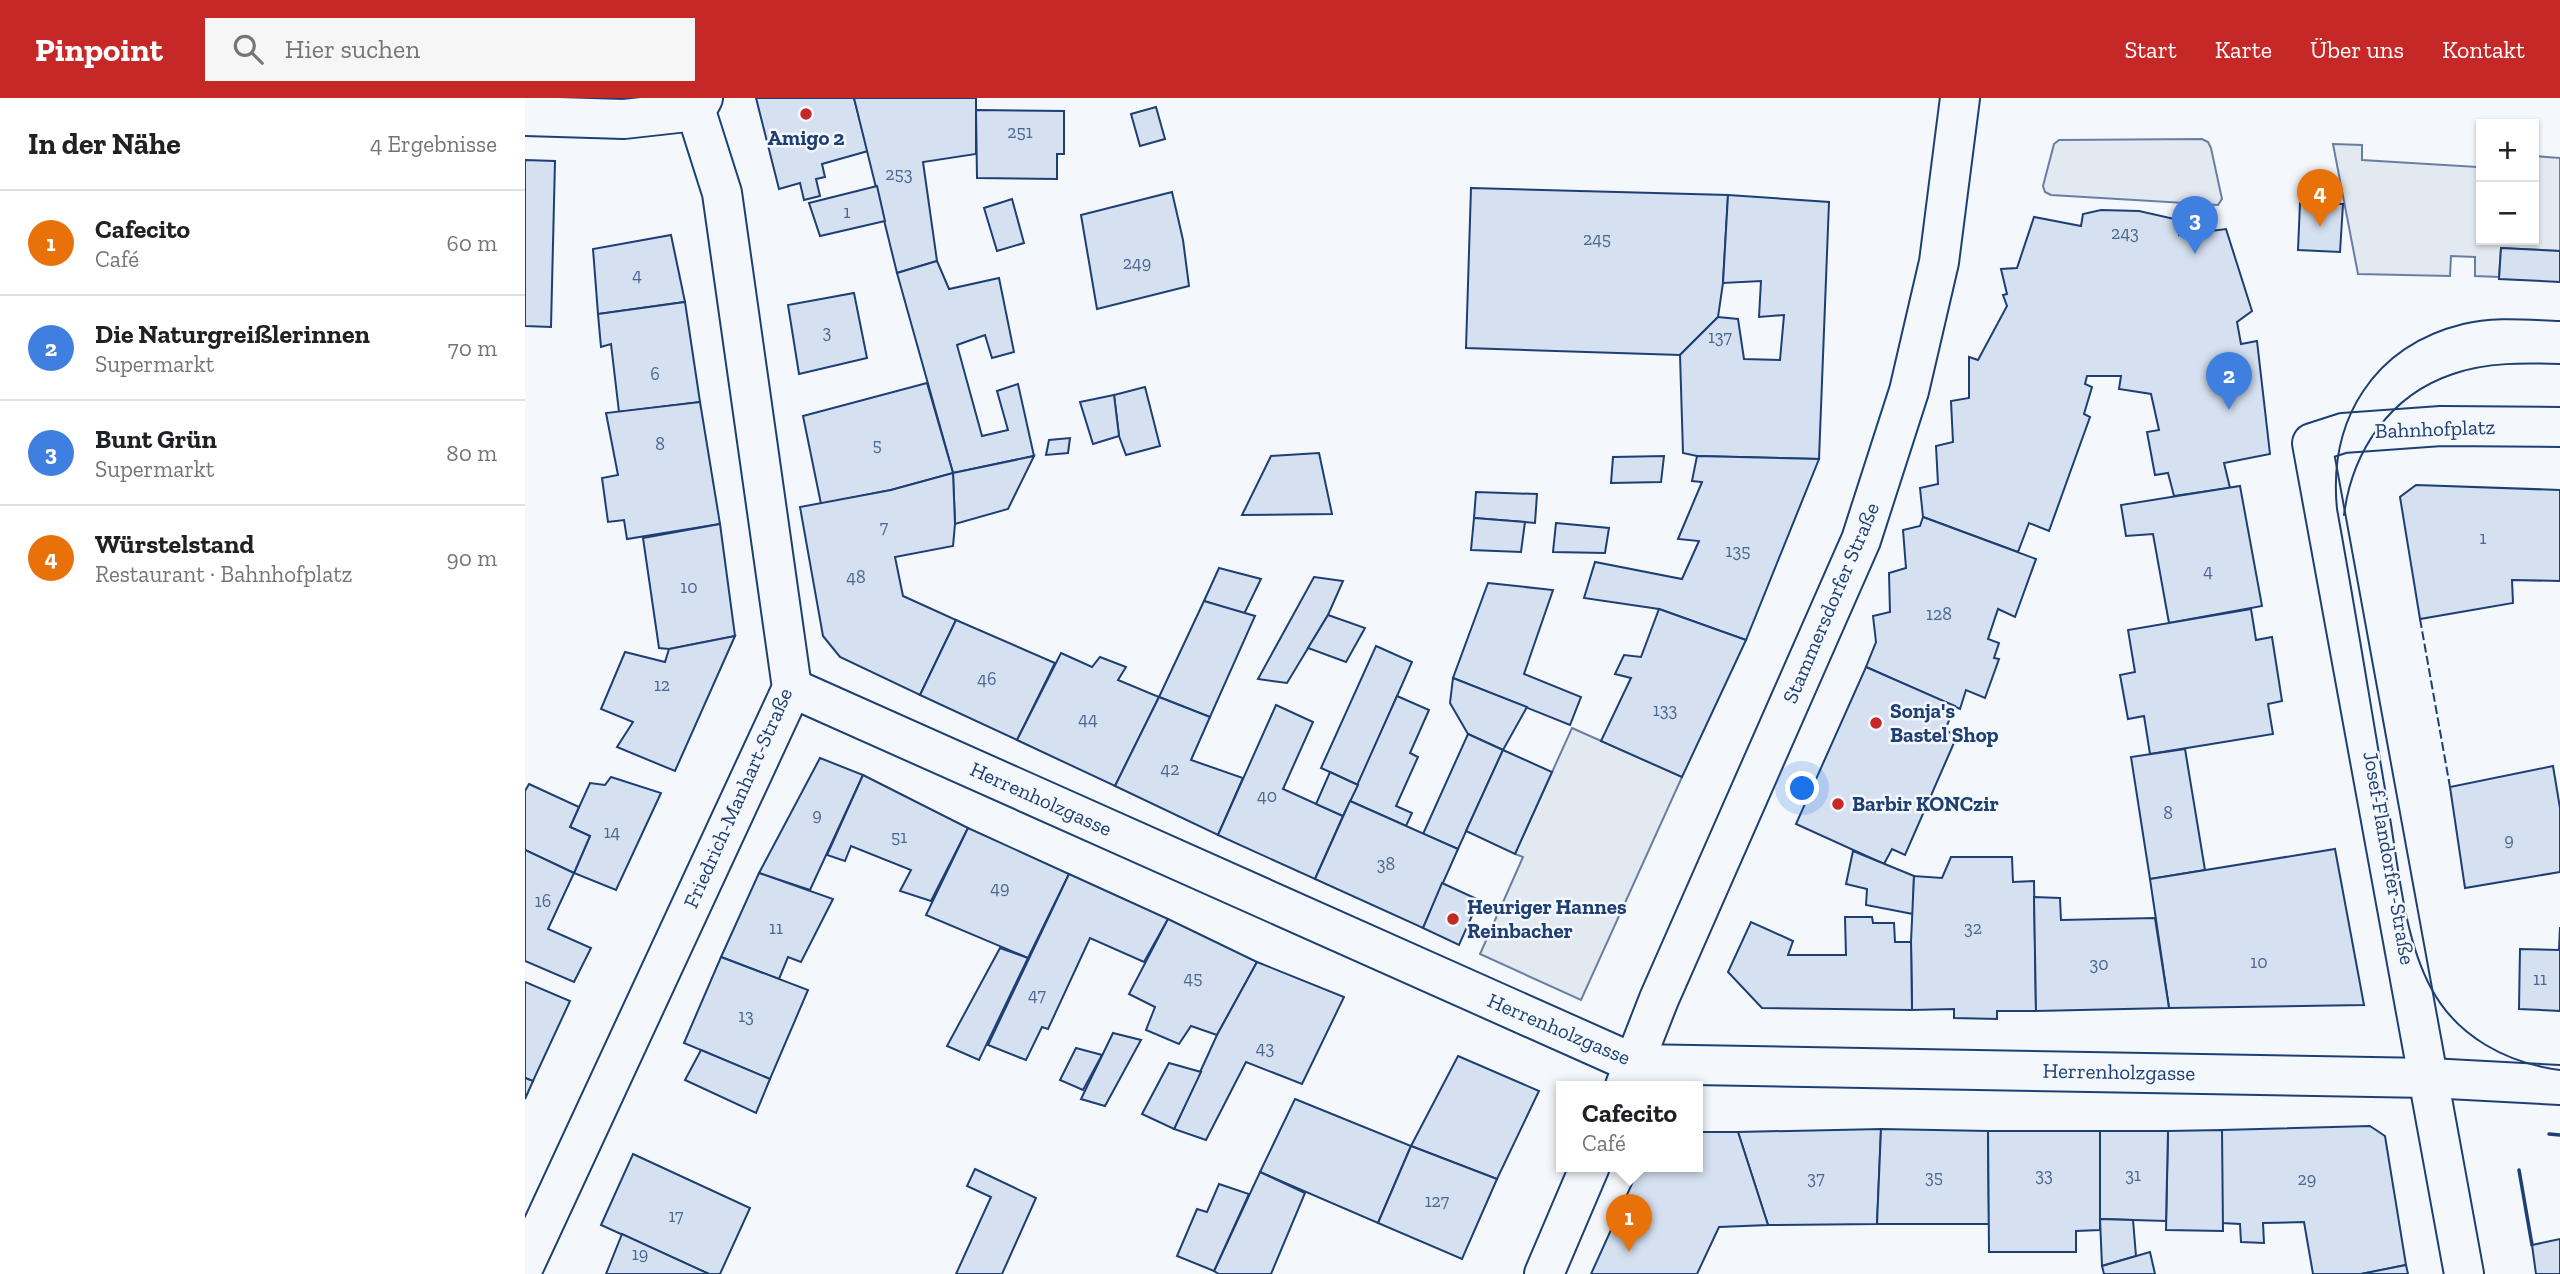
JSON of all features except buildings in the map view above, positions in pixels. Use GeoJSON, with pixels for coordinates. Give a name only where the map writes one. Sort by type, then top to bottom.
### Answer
{"type":"FeatureCollection","features":[{"type":"Feature","properties":{"kind":"street","name":"Stammersdorfer Straße"},"geometry":{"type":"LineString","coordinates":[[1630,1075],[1659,999],[1861,540],[1909,391],[1940,262],[1960,98]]}},
{"type":"Feature","properties":{"kind":"street"},"geometry":{"type":"LineString","coordinates":[[525,116],[624,119],[699,105]]}},
{"type":"Feature","properties":{"kind":"street","name":"Friedrich-Manhart-Straße"},"geometry":{"type":"LineString","coordinates":[[525,1264],[792,688],[722,193],[699,105]]}},
{"type":"Feature","properties":{"kind":"street","name":"Bahnhofplatz"},"geometry":{"type":"LineString","coordinates":[[2312,443],[2343,433],[2441,426],[2560,427]]}},
{"type":"Feature","properties":{"kind":"street","name":"Josef-Flandorfer-Straße"},"geometry":{"type":"LineString","coordinates":[[2312,443],[2464,1274]]}},
{"type":"Feature","properties":{"kind":"street","name":"Herrenholzgasse"},"geometry":{"type":"LineString","coordinates":[[792,688],[1630,1075],[2429,1078],[2560,1084]]}},
{"type":"Feature","properties":{"kind":"street"},"geometry":{"type":"LineString","coordinates":[[1544,1274],[1587,1172]]}},
{"type":"Feature","properties":{"kind":"shaded area"},"geometry":{"type":"Polygon","coordinates":[[[2202,139],[2208,142],[2211,148],[2222,199],[2218,205],[2051,195],[2045,192],[2043,186],[2054,144],[2059,140],[2202,139]]]}},
{"type":"Feature","properties":{"kind":"shaded area"},"geometry":{"type":"Polygon","coordinates":[[[2333,144],[2362,145],[2362,160],[2476,167],[2476,245],[2539,245],[2539,156],[2560,158],[2560,251],[2501,248],[2499,277],[2475,276],[2475,257],[2451,256],[2450,276],[2358,274],[2333,144]]]}},
{"type":"Feature","properties":{"kind":"shaded area"},"geometry":{"type":"Polygon","coordinates":[[[1572,728],[1682,777],[1581,1000],[1480,954],[1523,857],[1515,854],[1572,728]]]}},
{"type":"Feature","properties":{"kind":"tram line"},"geometry":{"type":"LineString","coordinates":[[2560,321],[2511,319],[2463,324],[2432,335],[2404,350],[2382,368],[2363,391],[2349,417],[2340,445],[2336,476],[2337,509],[2400,883],[2409,927],[2422,969],[2442,1005],[2469,1034],[2503,1054],[2560,1070]]}},
{"type":"Feature","properties":{"kind":"tram line"},"geometry":{"type":"LineString","coordinates":[[2344,515],[2348,491],[2365,448],[2393,411],[2411,396],[2431,383],[2479,367],[2560,364]]}},
{"type":"Feature","properties":{"kind":"fence"},"geometry":{"type":"LineString","coordinates":[[2420,619],[2450,787]]}},
{"type":"Feature","properties":{"kind":"wall"},"geometry":{"type":"LineString","coordinates":[[2549,1134],[2560,1135]]}},
{"type":"Feature","properties":{"kind":"wall"},"geometry":{"type":"LineString","coordinates":[[2519,1170],[2532,1245]]}},
{"type":"Feature","properties":{"kind":"place","name":"Amigo 2"},"geometry":{"type":"Point","coordinates":[806,114]}},
{"type":"Feature","properties":{"kind":"place","name":"Würstelstand"},"geometry":{"type":"Point","coordinates":[2320,227]}},
{"type":"Feature","properties":{"kind":"place","name":"Bunt Grün"},"geometry":{"type":"Point","coordinates":[2195,254]}},
{"type":"Feature","properties":{"kind":"place","name":"Die Naturgreißlerinnen"},"geometry":{"type":"Point","coordinates":[2229,410]}},
{"type":"Feature","properties":{"kind":"place","name":"Sonja's Bastel Shop"},"geometry":{"type":"Point","coordinates":[1876,723]}},
{"type":"Feature","properties":{"kind":"place","name":"Barbir KONCzir"},"geometry":{"type":"Point","coordinates":[1838,804]}},
{"type":"Feature","properties":{"kind":"place","name":"Heuriger Hannes Reinbacher"},"geometry":{"type":"Point","coordinates":[1453,919]}},
{"type":"Feature","properties":{"kind":"place","name":"Cafecito"},"geometry":{"type":"Point","coordinates":[1629,1252]}}]}
